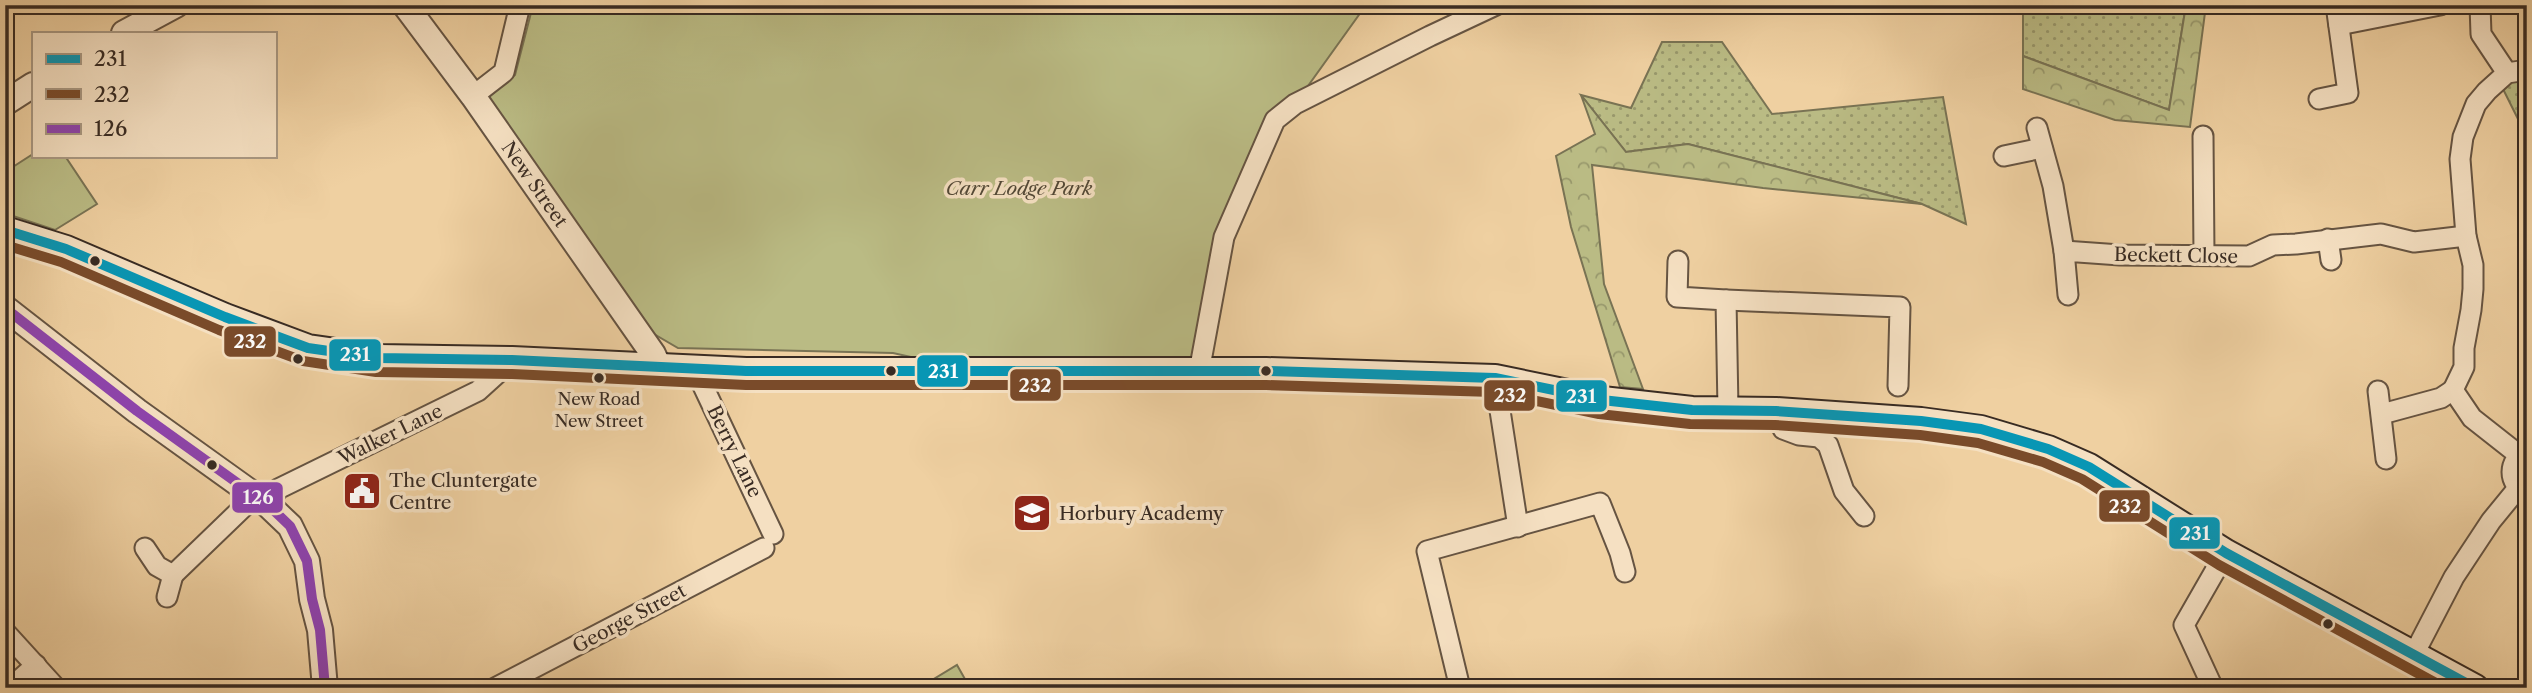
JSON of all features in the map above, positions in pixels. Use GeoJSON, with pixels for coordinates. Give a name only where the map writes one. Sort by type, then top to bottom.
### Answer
{"type":"FeatureCollection","features":[{"type":"Feature","properties":{"kind":"main road"},"geometry":{"type":"LineString","coordinates":[[5,230],[66,249],[225,317],[308,348],[378,358],[512,360],[746,371],[1266,370],[1495,378],[1602,400],[1692,410],[1776,411],[1922,421],[1981,429],[2048,449],[2090,467],[2226,553],[2475,688]]}},
{"type":"Feature","properties":{"kind":"street"},"geometry":{"type":"LineString","coordinates":[[126,32],[176,5]]}},
{"type":"Feature","properties":{"kind":"street","name":"New Street"},"geometry":{"type":"LineString","coordinates":[[405,5],[473,96],[653,354],[659,368]]}},
{"type":"Feature","properties":{"kind":"street"},"geometry":{"type":"LineString","coordinates":[[473,96],[504,72],[520,5]]}},
{"type":"Feature","properties":{"kind":"street"},"geometry":{"type":"LineString","coordinates":[[1199,372],[1224,237],[1275,120],[1295,104],[1496,5]]}},
{"type":"Feature","properties":{"kind":"street"},"geometry":{"type":"LineString","coordinates":[[2319,99],[2348,93],[2336,5]]}},
{"type":"Feature","properties":{"kind":"street"},"geometry":{"type":"LineString","coordinates":[[2339,25],[2440,5]]}},
{"type":"Feature","properties":{"kind":"street"},"geometry":{"type":"LineString","coordinates":[[2480,5],[2481,34],[2507,74]]}},
{"type":"Feature","properties":{"kind":"street"},"geometry":{"type":"LineString","coordinates":[[2382,414],[2441,398],[2453,390],[2464,368],[2473,265],[2466,236],[2460,159],[2463,137],[2476,104],[2507,74],[2527,69]]}},
{"type":"Feature","properties":{"kind":"street"},"geometry":{"type":"LineString","coordinates":[[5,103],[32,86]]}},
{"type":"Feature","properties":{"kind":"street"},"geometry":{"type":"LineString","coordinates":[[2037,128],[2053,186],[2068,295]]}},
{"type":"Feature","properties":{"kind":"street"},"geometry":{"type":"LineString","coordinates":[[2203,136],[2204,255]]}},
{"type":"Feature","properties":{"kind":"street"},"geometry":{"type":"LineString","coordinates":[[2004,156],[2042,148]]}},
{"type":"Feature","properties":{"kind":"street","name":"Beckett Close"},"geometry":{"type":"LineString","coordinates":[[2064,251],[2120,255],[2249,256],[2273,245],[2381,234],[2414,242],[2466,236]]}},
{"type":"Feature","properties":{"kind":"street"},"geometry":{"type":"LineString","coordinates":[[2328,239],[2331,260]]}},
{"type":"Feature","properties":{"kind":"street"},"geometry":{"type":"LineString","coordinates":[[1678,261],[1677,297],[1900,307],[1898,386]]}},
{"type":"Feature","properties":{"kind":"street"},"geometry":{"type":"LineString","coordinates":[[1726,300],[1728,409]]}},
{"type":"Feature","properties":{"kind":"street"},"geometry":{"type":"LineString","coordinates":[[5,308],[137,411],[262,500],[290,526],[307,561],[312,599],[320,630],[325,688]]}},
{"type":"Feature","properties":{"kind":"street","name":"Walker Lane"},"geometry":{"type":"LineString","coordinates":[[173,575],[278,489],[478,391],[512,360]]}},
{"type":"Feature","properties":{"kind":"street","name":"Berry Lane"},"geometry":{"type":"LineString","coordinates":[[695,369],[769,541]]}},
{"type":"Feature","properties":{"kind":"street"},"geometry":{"type":"LineString","coordinates":[[1495,378],[1518,527]]}},
{"type":"Feature","properties":{"kind":"street"},"geometry":{"type":"LineString","coordinates":[[2414,654],[2454,577],[2491,521],[2522,491],[2511,475],[2512,467],[2523,452],[2472,418],[2453,390]]}},
{"type":"Feature","properties":{"kind":"street"},"geometry":{"type":"LineString","coordinates":[[2378,391],[2386,459]]}},
{"type":"Feature","properties":{"kind":"street"},"geometry":{"type":"LineString","coordinates":[[1776,411],[1783,429],[1799,435],[1819,437],[1828,444],[1844,491],[1864,516]]}},
{"type":"Feature","properties":{"kind":"street"},"geometry":{"type":"LineString","coordinates":[[1460,688],[1427,551],[1600,503],[1623,562],[1601,558]]}},
{"type":"Feature","properties":{"kind":"street","name":"George Street"},"geometry":{"type":"LineString","coordinates":[[495,688],[769,541]]}},
{"type":"Feature","properties":{"kind":"street"},"geometry":{"type":"LineString","coordinates":[[145,548],[158,566],[173,575],[167,597]]}},
{"type":"Feature","properties":{"kind":"street"},"geometry":{"type":"LineString","coordinates":[[2213,688],[2184,625],[2219,564]]}},
{"type":"Feature","properties":{"kind":"street"},"geometry":{"type":"LineString","coordinates":[[5,632],[56,688]]}},
{"type":"Feature","properties":{"kind":"street"},"geometry":{"type":"LineString","coordinates":[[18,681],[36,665]]}},
{"type":"Feature","properties":{"kind":"green space","name":"Carr Lodge Park"},"geometry":{"type":"Polygon","coordinates":[[[533,5],[1366,5],[1295,104],[1275,121],[1224,237],[1199,372],[969,370],[893,353],[678,348],[654,334],[483,102],[515,75],[533,5]]]}},
{"type":"Feature","properties":{"kind":"green space"},"geometry":{"type":"Polygon","coordinates":[[[2023,5],[2186,5],[2169,110],[2023,56],[2023,5]]]}},
{"type":"Feature","properties":{"kind":"green space"},"geometry":{"type":"Polygon","coordinates":[[[2186,5],[2206,5],[2190,127],[2115,120],[2023,89],[2023,56],[2169,110],[2186,5]]]}},
{"type":"Feature","properties":{"kind":"green space"},"geometry":{"type":"Polygon","coordinates":[[[1662,42],[1722,42],[1772,114],[1943,97],[1966,224],[1922,204],[1688,144],[1626,152],[1581,95],[1631,108],[1662,42]]]}},
{"type":"Feature","properties":{"kind":"green space"},"geometry":{"type":"Polygon","coordinates":[[[2527,70],[2527,249],[2525,133],[2499,81],[2527,70]]]}},
{"type":"Feature","properties":{"kind":"green space"},"geometry":{"type":"Polygon","coordinates":[[[1581,95],[1626,152],[1688,144],[1922,204],[1763,188],[1592,165],[1604,284],[1643,389],[1620,387],[1571,227],[1556,156],[1595,134],[1581,95]]]}},
{"type":"Feature","properties":{"kind":"green space"},"geometry":{"type":"Polygon","coordinates":[[[32,155],[32,158],[66,158],[97,204],[55,230],[10,215],[5,209],[5,172],[32,155]]]}},
{"type":"Feature","properties":{"kind":"green space"},"geometry":{"type":"Polygon","coordinates":[[[957,665],[970,688],[919,688],[957,665]]]}},
{"type":"Feature","properties":{"kind":"transit line","name":"231"},"geometry":{"type":"LineString","coordinates":[[5,230],[66,249],[225,317],[308,348],[378,358],[512,360],[746,371],[1266,371],[1495,378],[1602,400],[1692,410],[1776,411],[1921,421],[1981,429],[2048,449],[2089,467],[2226,553],[2475,688]]}},
{"type":"Feature","properties":{"kind":"transit line","name":"232"},"geometry":{"type":"LineString","coordinates":[[5,245],[61,262],[219,330],[303,361],[376,372],[512,374],[746,385],[1266,385],[1493,392],[1599,414],[1690,424],[1775,425],[1920,435],[1978,443],[2043,462],[2082,479],[2219,565],[2445,688]]}},
{"type":"Feature","properties":{"kind":"transit line","name":"126"},"geometry":{"type":"LineString","coordinates":[[5,308],[137,411],[268,505],[290,526],[307,561],[312,599],[320,630],[325,688]]}},
{"type":"Feature","properties":{"kind":"place","name":"New Road New Street"},"geometry":{"type":"Point","coordinates":[599,378]}},
{"type":"Feature","properties":{"kind":"place","name":"The Cluntergate Centre"},"geometry":{"type":"Point","coordinates":[362,491]}},
{"type":"Feature","properties":{"kind":"place","name":"Horbury Academy"},"geometry":{"type":"Point","coordinates":[1032,513]}}]}
